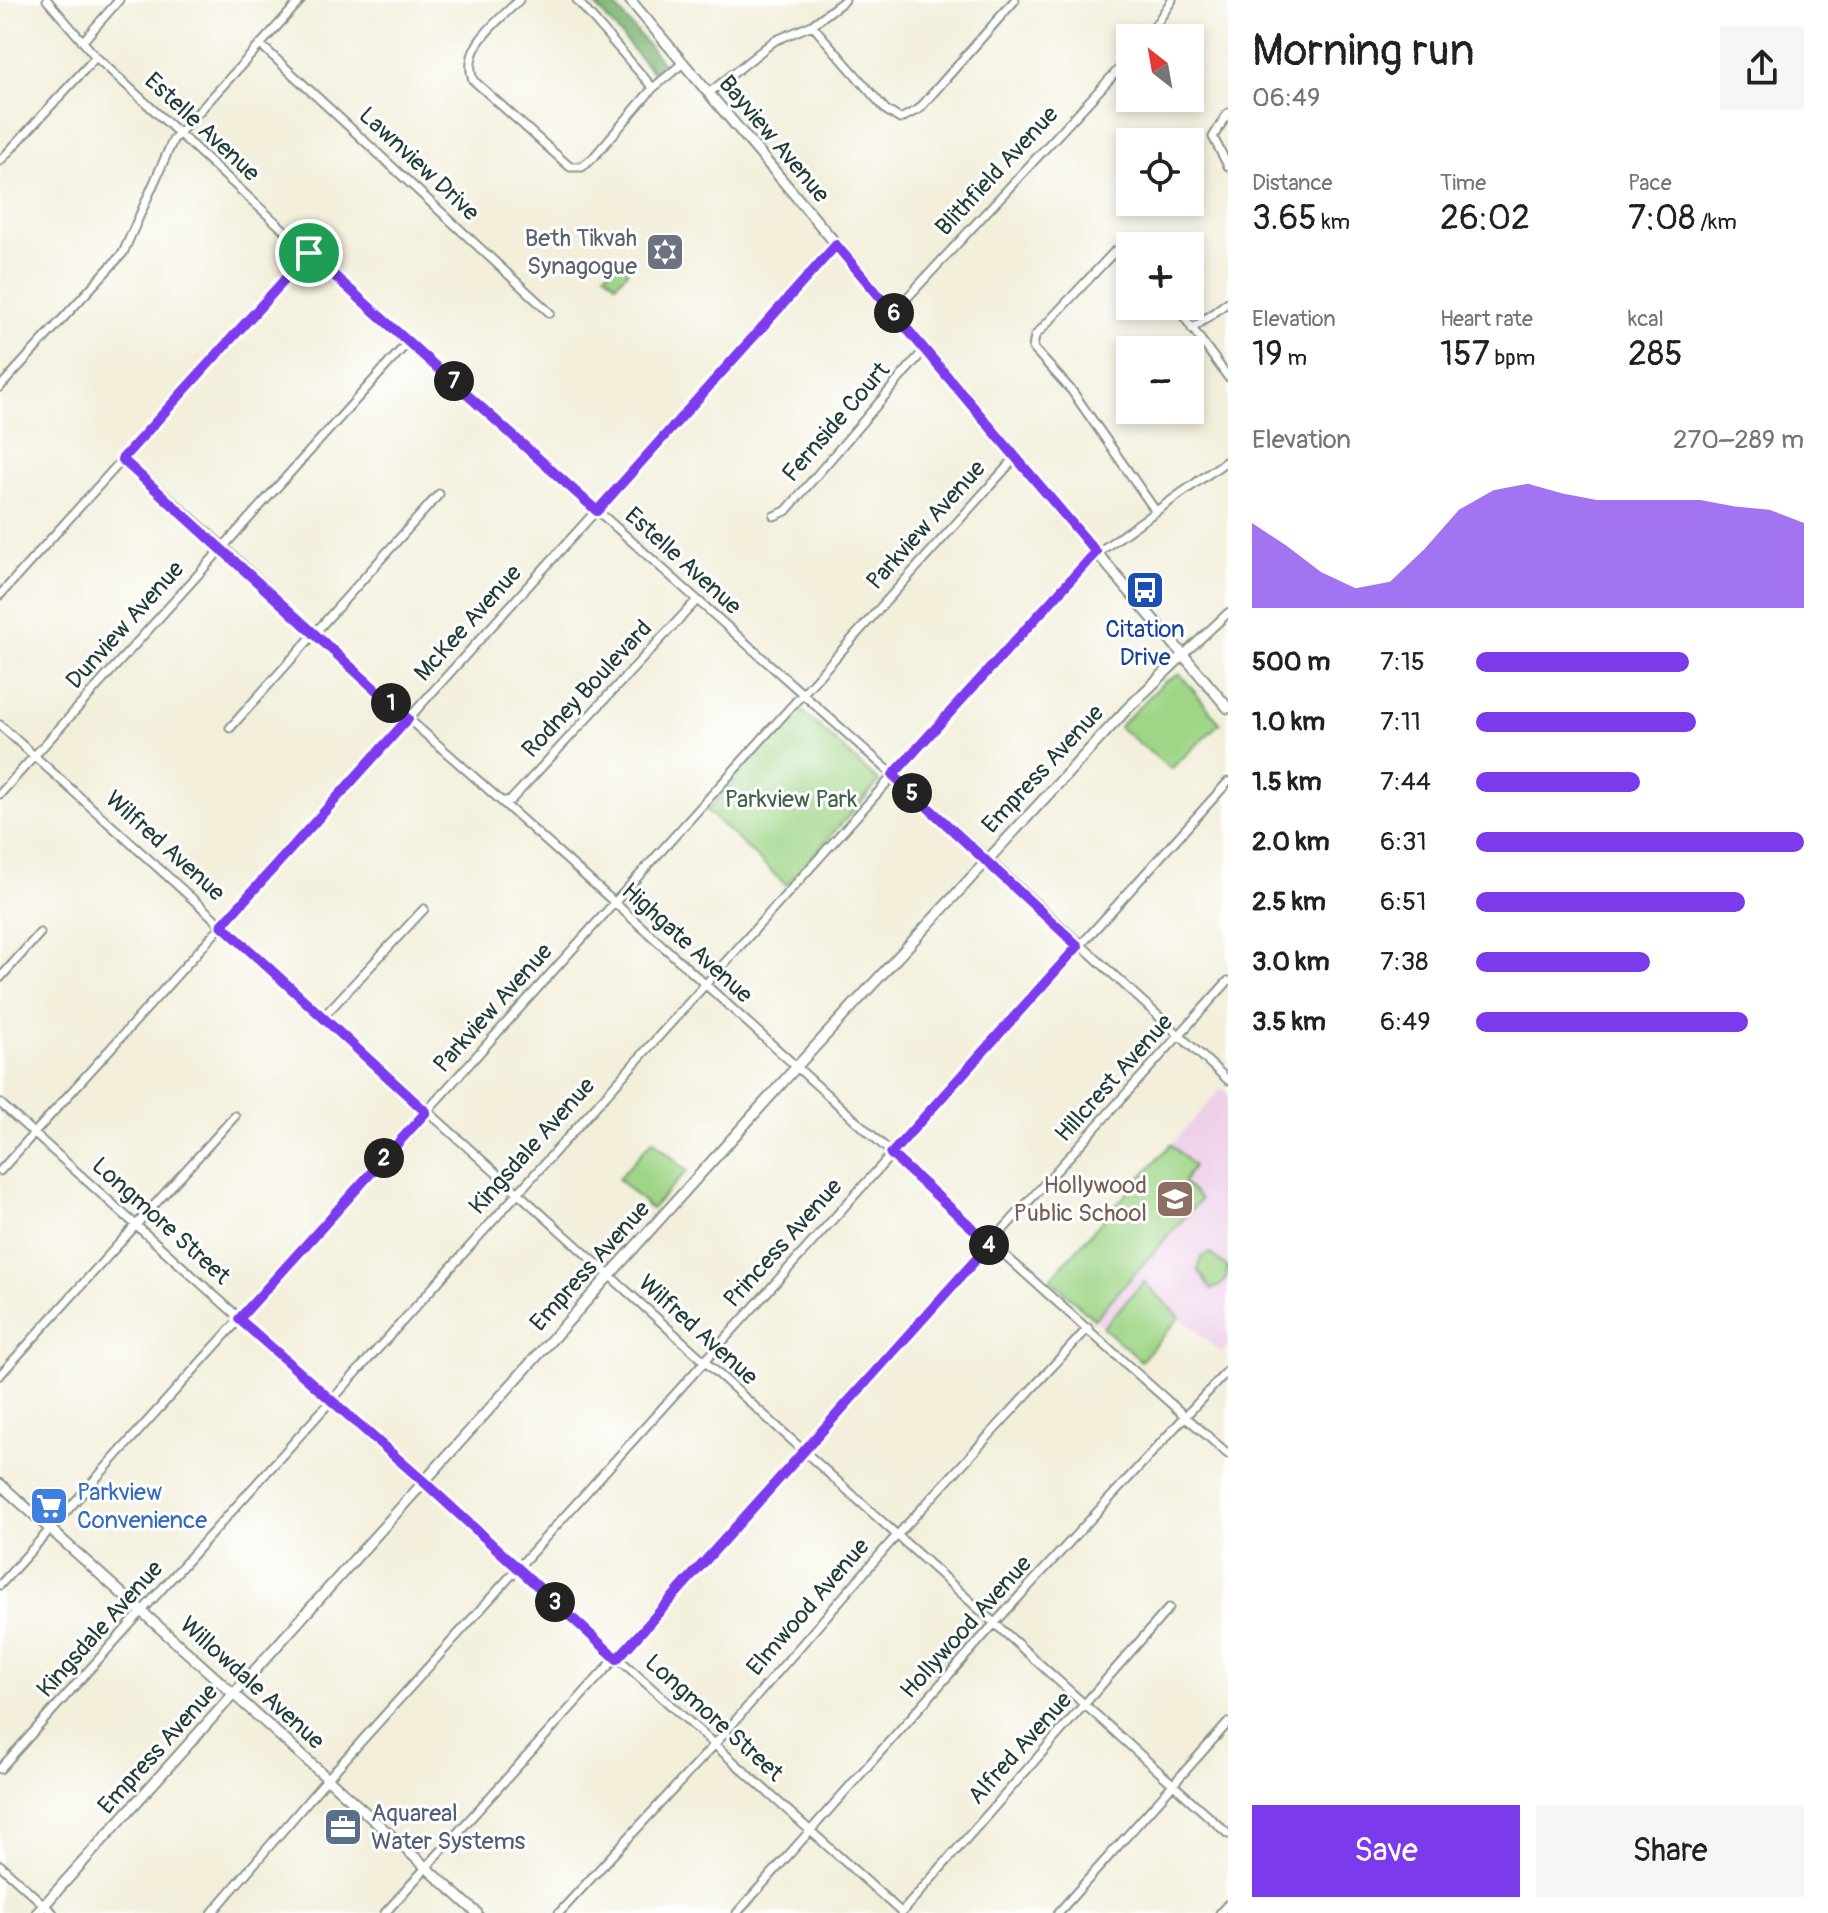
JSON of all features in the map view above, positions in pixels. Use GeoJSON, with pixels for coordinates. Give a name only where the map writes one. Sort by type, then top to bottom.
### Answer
{"type":"FeatureCollection","features":[{"type":"Feature","properties":{"kind":"street","name":"Estelle Avenue"},"geometry":{"type":"LineString","coordinates":[[47,0],[96,57],[309,253],[987,859],[1078,946],[1228,1080]]}},
{"type":"Feature","properties":{"kind":"street"},"geometry":{"type":"LineString","coordinates":[[84,40],[119,0]]}},
{"type":"Feature","properties":{"kind":"street"},"geometry":{"type":"LineString","coordinates":[[0,387],[123,253],[168,149],[301,0]]}},
{"type":"Feature","properties":{"kind":"street"},"geometry":{"type":"LineString","coordinates":[[519,0],[471,51],[468,67],[473,80],[570,167],[582,167],[593,158],[653,88],[683,63]]}},
{"type":"Feature","properties":{"kind":"street"},"geometry":{"type":"LineString","coordinates":[[577,0],[653,88]]}},
{"type":"Feature","properties":{"kind":"street","name":"Bayview Avenue"},"geometry":{"type":"LineString","coordinates":[[630,0],[1228,708]]}},
{"type":"Feature","properties":{"kind":"street"},"geometry":{"type":"LineString","coordinates":[[709,93],[774,41],[812,25],[845,0]]}},
{"type":"Feature","properties":{"kind":"street"},"geometry":{"type":"LineString","coordinates":[[812,25],[886,110],[900,119],[919,109],[1015,0]]}},
{"type":"Feature","properties":{"kind":"street"},"geometry":{"type":"LineString","coordinates":[[1156,24],[1172,0]]}},
{"type":"Feature","properties":{"kind":"street","name":"Lawnview Drive"},"geometry":{"type":"LineString","coordinates":[[261,45],[550,313]]}},
{"type":"Feature","properties":{"kind":"street"},"geometry":{"type":"LineString","coordinates":[[0,161],[96,57]]}},
{"type":"Feature","properties":{"kind":"street","name":"Blithfield Avenue"},"geometry":{"type":"LineString","coordinates":[[894,312],[1116,72]]}},
{"type":"Feature","properties":{"kind":"street"},"geometry":{"type":"LineString","coordinates":[[1228,113],[1213,137],[1228,166]]}},
{"type":"Feature","properties":{"kind":"street","name":"McKee Avenue"},"geometry":{"type":"LineString","coordinates":[[0,1171],[836,245]]}},
{"type":"Feature","properties":{"kind":"street"},"geometry":{"type":"LineString","coordinates":[[1116,251],[1035,336],[1033,348],[1072,391],[1155,510]]}},
{"type":"Feature","properties":{"kind":"street"},"geometry":{"type":"LineString","coordinates":[[0,595],[309,253]]}},
{"type":"Feature","properties":{"kind":"street"},"geometry":{"type":"LineString","coordinates":[[1192,329],[1228,302]]}},
{"type":"Feature","properties":{"kind":"street"},"geometry":{"type":"LineString","coordinates":[[1186,320],[1228,377]]}},
{"type":"Feature","properties":{"kind":"street","name":"Dunview Avenue"},"geometry":{"type":"LineString","coordinates":[[0,794],[409,341]]}},
{"type":"Feature","properties":{"kind":"street","name":"Fernside Court"},"geometry":{"type":"LineString","coordinates":[[774,516],[786,511],[925,349]]}},
{"type":"Feature","properties":{"kind":"street","name":"Parkview Avenue"},"geometry":{"type":"LineString","coordinates":[[0,1585],[1016,457]]}},
{"type":"Feature","properties":{"kind":"street","name":"Highgate Avenue"},"geometry":{"type":"LineString","coordinates":[[122,459],[408,719],[505,801],[795,1069],[1228,1454]]}},
{"type":"Feature","properties":{"kind":"street","name":"Kingsdale Avenue"},"geometry":{"type":"LineString","coordinates":[[0,1769],[1096,552],[1228,460]]}},
{"type":"Feature","properties":{"kind":"street"},"geometry":{"type":"LineString","coordinates":[[230,728],[313,631],[439,494]]}},
{"type":"Feature","properties":{"kind":"street","name":"Rodney Boulevard"},"geometry":{"type":"LineString","coordinates":[[505,801],[511,800],[697,600]]}},
{"type":"Feature","properties":{"kind":"street"},"geometry":{"type":"LineString","coordinates":[[1183,655],[1228,613]]}},
{"type":"Feature","properties":{"kind":"street","name":"Empress Avenue"},"geometry":{"type":"LineString","coordinates":[[37,1913],[795,1069],[1127,709],[1183,655]]}},
{"type":"Feature","properties":{"kind":"street","name":"Wilfred Avenue"},"geometry":{"type":"LineString","coordinates":[[0,725],[1228,1834]]}},
{"type":"Feature","properties":{"kind":"street","name":"Princess Avenue"},"geometry":{"type":"LineString","coordinates":[[212,1913],[703,1361],[1228,782]]}},
{"type":"Feature","properties":{"kind":"street"},"geometry":{"type":"LineString","coordinates":[[323,1017],[424,909]]}},
{"type":"Feature","properties":{"kind":"street"},"geometry":{"type":"LineString","coordinates":[[0,978],[40,933]]}},
{"type":"Feature","properties":{"kind":"street","name":"Hillcrest Avenue"},"geometry":{"type":"LineString","coordinates":[[385,1913],[1228,981]]}},
{"type":"Feature","properties":{"kind":"street","name":"Longmore Street"},"geometry":{"type":"LineString","coordinates":[[0,1103],[902,1913]]}},
{"type":"Feature","properties":{"kind":"street"},"geometry":{"type":"LineString","coordinates":[[0,1375],[235,1116]]}},
{"type":"Feature","properties":{"kind":"street","name":"Elmwood Avenue"},"geometry":{"type":"LineString","coordinates":[[559,1913],[715,1744],[897,1535],[1088,1328]]}},
{"type":"Feature","properties":{"kind":"street","name":"Hollywood Avenue"},"geometry":{"type":"LineString","coordinates":[[737,1913],[994,1624],[1228,1370]]}},
{"type":"Feature","properties":{"kind":"street","name":"Willowdale Avenue"},"geometry":{"type":"LineString","coordinates":[[0,1484],[477,1913]]}},
{"type":"Feature","properties":{"kind":"street","name":"Alfred Avenue"},"geometry":{"type":"LineString","coordinates":[[902,1913],[1169,1608]]}},
{"type":"Feature","properties":{"kind":"street"},"geometry":{"type":"LineString","coordinates":[[1058,1913],[1228,1723]]}},
{"type":"Feature","properties":{"kind":"street"},"geometry":{"type":"LineString","coordinates":[[0,1865],[53,1913]]}},
{"type":"Feature","properties":{"kind":"street"},"geometry":{"type":"LineString","coordinates":[[1220,1913],[1228,1904]]}},
{"type":"Feature","properties":{"kind":"shaded area","name":"Hollywood Public School"},"geometry":{"type":"Polygon","coordinates":[[[1222,1088],[1228,1094],[1228,1346],[1221,1353],[1180,1317],[1141,1361],[1050,1279],[1222,1088]]]}},
{"type":"Feature","properties":{"kind":"green space"},"geometry":{"type":"Polygon","coordinates":[[[591,0],[610,0],[667,68],[658,74],[653,73],[591,0]]]}},
{"type":"Feature","properties":{"kind":"green space"},"geometry":{"type":"Polygon","coordinates":[[[622,256],[628,260],[627,272],[616,284],[605,274],[622,256]]]}},
{"type":"Feature","properties":{"kind":"green space"},"geometry":{"type":"Polygon","coordinates":[[[1180,674],[1220,723],[1171,769],[1119,727],[1164,682],[1180,674]]]}},
{"type":"Feature","properties":{"kind":"green space","name":"Parkview Park"},"geometry":{"type":"Polygon","coordinates":[[[799,708],[879,782],[786,885],[707,811],[799,708]]]}},
{"type":"Feature","properties":{"kind":"green space"},"geometry":{"type":"Polygon","coordinates":[[[653,1140],[687,1171],[651,1209],[618,1179],[653,1140]]]}},
{"type":"Feature","properties":{"kind":"green space"},"geometry":{"type":"Polygon","coordinates":[[[1171,1144],[1193,1166],[1183,1183],[1201,1199],[1094,1319],[1050,1279],[1171,1144]]]}},
{"type":"Feature","properties":{"kind":"green space"},"geometry":{"type":"Polygon","coordinates":[[[1210,1253],[1227,1267],[1226,1279],[1211,1289],[1198,1270],[1202,1257],[1210,1253]]]}},
{"type":"Feature","properties":{"kind":"green space"},"geometry":{"type":"Polygon","coordinates":[[[1144,1282],[1180,1317],[1141,1361],[1103,1327],[1144,1282]]]}},
{"type":"Feature","properties":{"kind":"place","name":"Beth Tikvah Synagogue"},"geometry":{"type":"Point","coordinates":[665,252]}},
{"type":"Feature","properties":{"kind":"place","name":"Citation Drive"},"geometry":{"type":"Point","coordinates":[1145,590]}},
{"type":"Feature","properties":{"kind":"place","name":"Hollywood Public School"},"geometry":{"type":"Point","coordinates":[1175,1199]}},
{"type":"Feature","properties":{"kind":"place","name":"Parkview Convenience"},"geometry":{"type":"Point","coordinates":[49,1506]}},
{"type":"Feature","properties":{"kind":"place","name":"Aquareal Water Systems"},"geometry":{"type":"Point","coordinates":[343,1827]}},
{"type":"Feature","properties":{"kind":"route"},"geometry":{"type":"LineString","coordinates":[[836,245],[1096,552],[893,775],[993,864],[1078,946],[891,1154],[990,1244],[617,1659],[424,1482],[239,1319],[426,1112],[222,925],[408,719],[122,459],[309,253],[597,511],[836,245]]}}]}
